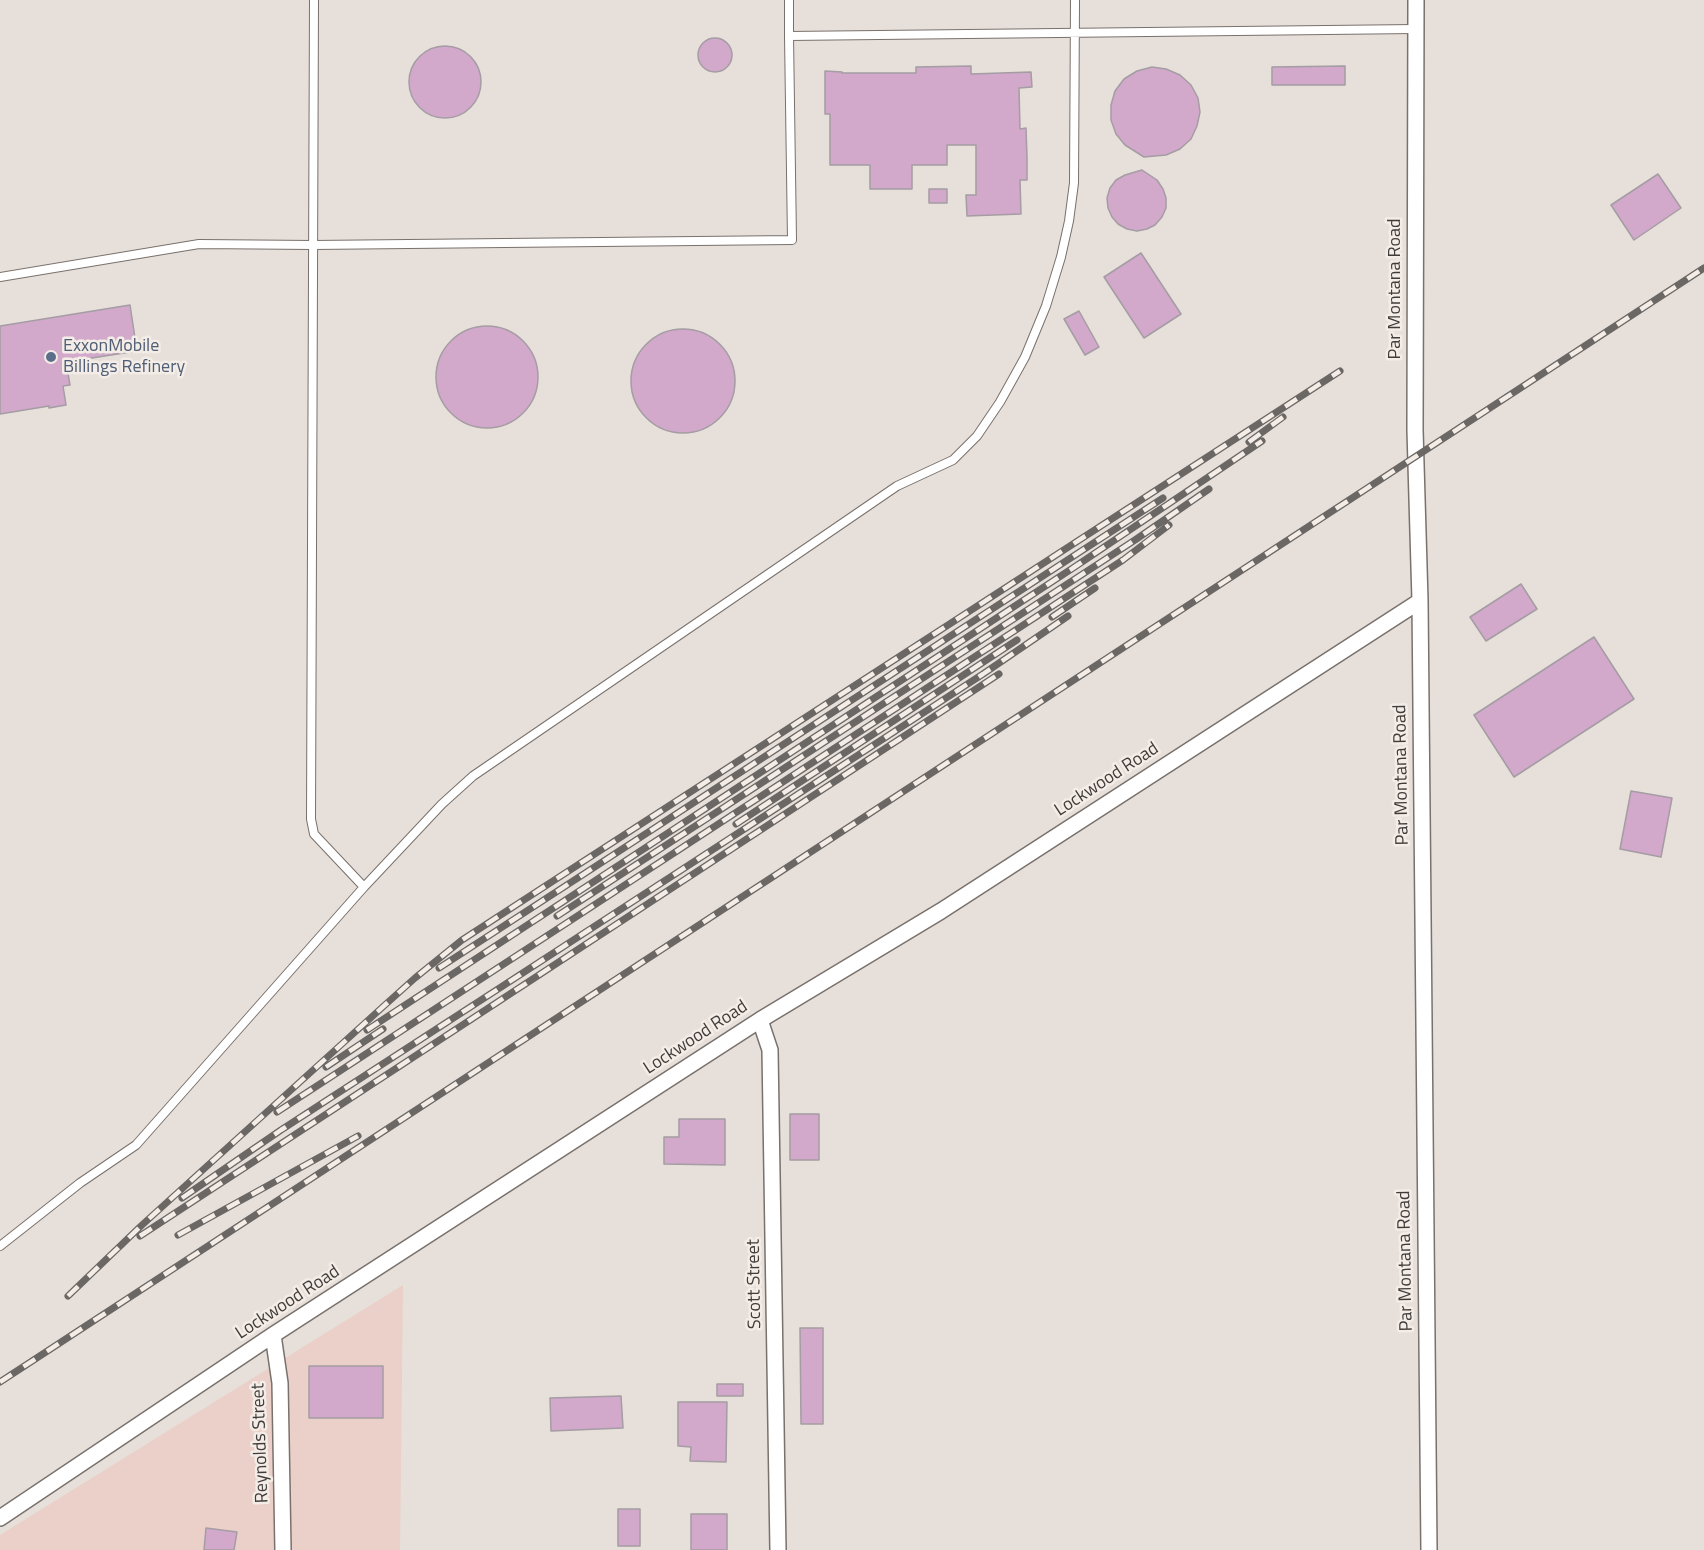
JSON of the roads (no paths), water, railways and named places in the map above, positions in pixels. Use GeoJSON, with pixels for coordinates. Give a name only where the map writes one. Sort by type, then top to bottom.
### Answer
{"type":"FeatureCollection","features":[{"type":"Feature","properties":{"kind":"street","name":"Par Montana Road"},"geometry":{"type":"LineString","coordinates":[[1416,0],[1415,430],[1420,601],[1429,1550]]}},
{"type":"Feature","properties":{"kind":"street","name":"Lockwood Road"},"geometry":{"type":"LineString","coordinates":[[0,1518],[273,1335],[760,1020],[941,911],[1420,601]]}},
{"type":"Feature","properties":{"kind":"street","name":"Scott Street"},"geometry":{"type":"LineString","coordinates":[[760,1020],[770,1050],[778,1550]]}},
{"type":"Feature","properties":{"kind":"street","name":"Reynolds Street"},"geometry":{"type":"LineString","coordinates":[[273,1335],[280,1383],[283,1550]]}},
{"type":"Feature","properties":{"kind":"lane"},"geometry":{"type":"LineString","coordinates":[[314,0],[310,819],[314,834],[363,887]]}},
{"type":"Feature","properties":{"kind":"lane"},"geometry":{"type":"LineString","coordinates":[[0,277],[199,244],[792,240],[789,0]]}},
{"type":"Feature","properties":{"kind":"lane"},"geometry":{"type":"LineString","coordinates":[[0,1245],[80,1183],[135,1145],[363,887],[442,804],[473,776],[897,486],[953,459],[977,436],[1000,402],[1025,357],[1046,306],[1061,257],[1074,183],[1075,0]]}},
{"type":"Feature","properties":{"kind":"lane"},"geometry":{"type":"LineString","coordinates":[[789,36],[1416,29]]}},
{"type":"Feature","properties":{"kind":"railway"},"geometry":{"type":"LineString","coordinates":[[0,1382],[1704,268]]}},
{"type":"Feature","properties":{"kind":"railway"},"geometry":{"type":"LineString","coordinates":[[68,1296],[142,1225],[386,1004],[462,940],[1340,371]]}},
{"type":"Feature","properties":{"kind":"railway"},"geometry":{"type":"LineString","coordinates":[[1249,442],[1283,417]]}},
{"type":"Feature","properties":{"kind":"railway"},"geometry":{"type":"LineString","coordinates":[[367,1030],[1076,566],[1262,441]]}},
{"type":"Feature","properties":{"kind":"railway"},"geometry":{"type":"LineString","coordinates":[[557,916],[1135,540],[1209,489]]}},
{"type":"Feature","properties":{"kind":"railway"},"geometry":{"type":"LineString","coordinates":[[439,968],[1163,498]]}},
{"type":"Feature","properties":{"kind":"railway"},"geometry":{"type":"LineString","coordinates":[[277,1112],[1123,560],[1169,525]]}},
{"type":"Feature","properties":{"kind":"railway"},"geometry":{"type":"LineString","coordinates":[[1052,617],[1095,588]]}},
{"type":"Feature","properties":{"kind":"railway"},"geometry":{"type":"LineString","coordinates":[[182,1198],[281,1130],[983,674],[1068,616]]}},
{"type":"Feature","properties":{"kind":"railway"},"geometry":{"type":"LineString","coordinates":[[736,824],[1017,640]]}},
{"type":"Feature","properties":{"kind":"railway"},"geometry":{"type":"LineString","coordinates":[[140,1236],[999,674]]}},
{"type":"Feature","properties":{"kind":"railway"},"geometry":{"type":"LineString","coordinates":[[326,1067],[383,1029]]}},
{"type":"Feature","properties":{"kind":"railway"},"geometry":{"type":"LineString","coordinates":[[178,1235],[358,1136]]}},
{"type":"Feature","properties":{"kind":"place","name":"ExxonMobile Billings Refinery"},"geometry":{"type":"Point","coordinates":[51,357]}}]}
